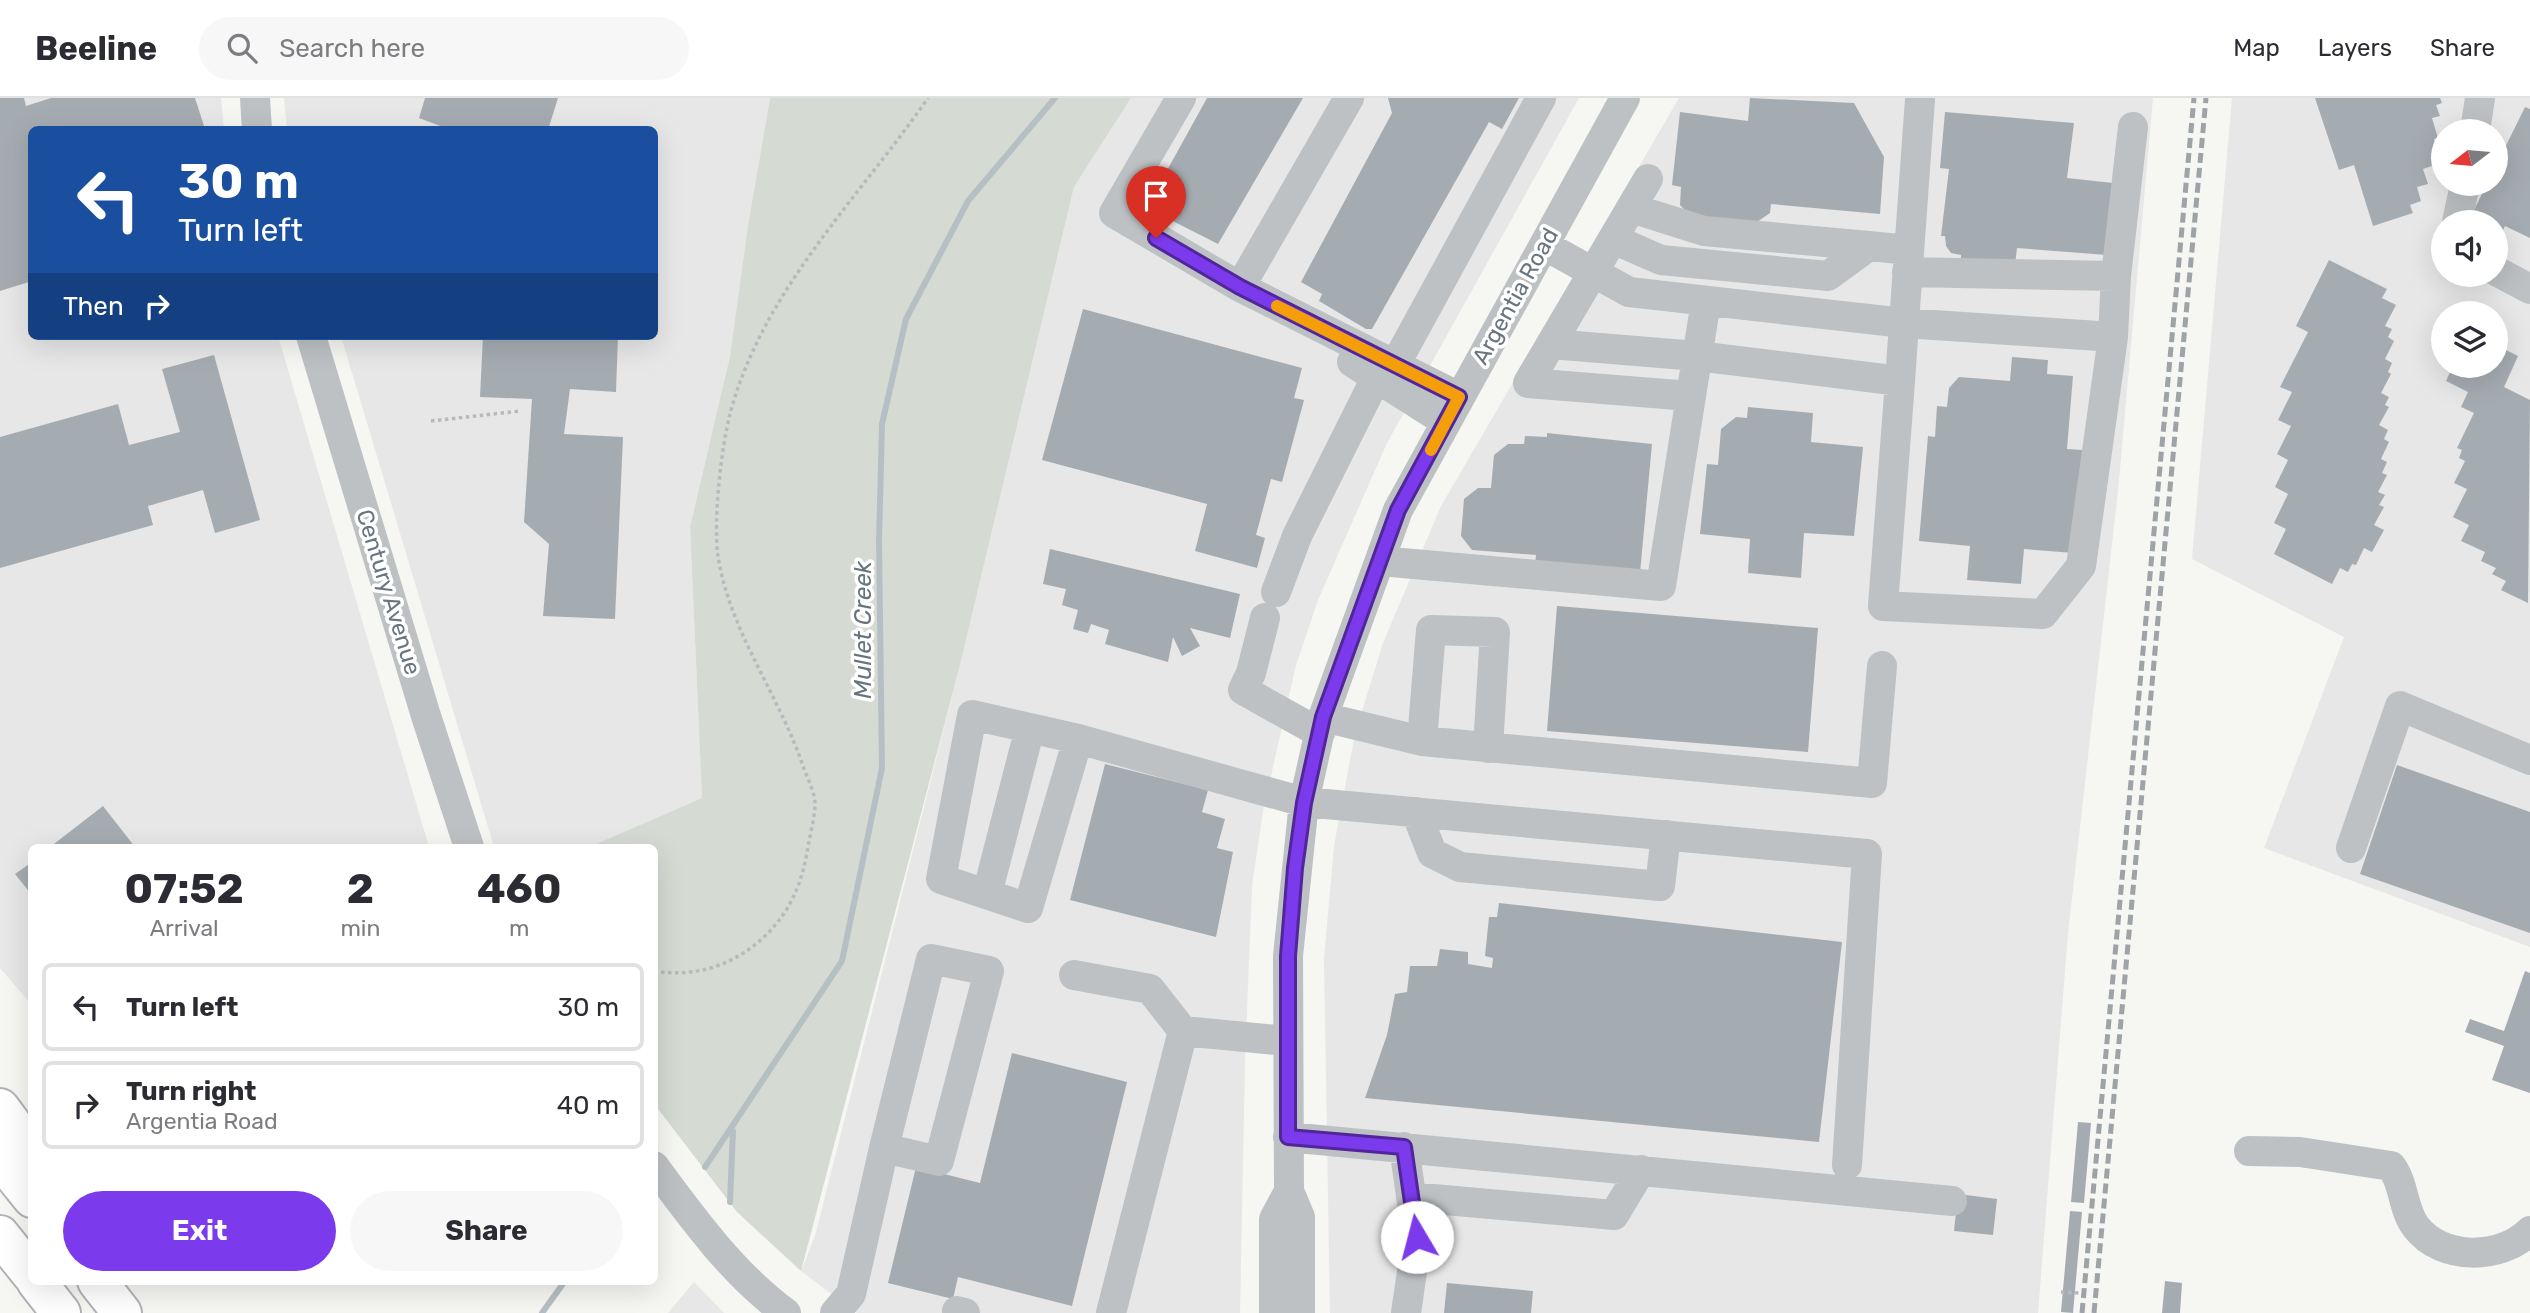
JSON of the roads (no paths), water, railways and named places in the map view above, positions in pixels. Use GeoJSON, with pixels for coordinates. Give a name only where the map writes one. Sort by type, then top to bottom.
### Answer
{"type":"FeatureCollection","features":[{"type":"Feature","properties":{"kind":"highway"},"geometry":{"type":"LineString","coordinates":[[0,1108],[28,1146]]}},
{"type":"Feature","properties":{"kind":"highway"},"geometry":{"type":"LineString","coordinates":[[0,1158],[28,1193]]}},
{"type":"Feature","properties":{"kind":"highway"},"geometry":{"type":"LineString","coordinates":[[0,1236],[28,1270]]}},
{"type":"Feature","properties":{"kind":"highway"},"geometry":{"type":"LineString","coordinates":[[39,1285],[61,1313]]}},
{"type":"Feature","properties":{"kind":"highway"},"geometry":{"type":"LineString","coordinates":[[100,1285],[121,1313]]}},
{"type":"Feature","properties":{"kind":"highway"},"geometry":{"type":"LineString","coordinates":[[121,1285],[139,1313]]}},
{"type":"Feature","properties":{"kind":"street"},"geometry":{"type":"LineString","coordinates":[[255,98],[257,126]]}},
{"type":"Feature","properties":{"kind":"street"},"geometry":{"type":"LineString","coordinates":[[1181,98],[1114,213],[1453,410]]}},
{"type":"Feature","properties":{"kind":"street"},"geometry":{"type":"LineString","coordinates":[[1240,287],[1349,98]]}},
{"type":"Feature","properties":{"kind":"street"},"geometry":{"type":"LineString","coordinates":[[1541,98],[1385,371],[1297,536],[1243,690],[1321,725],[1422,741],[1872,783],[1882,666]]}},
{"type":"Feature","properties":{"kind":"street","name":"Argentia Road"},"geometry":{"type":"LineString","coordinates":[[1300,1313],[1300,1217],[1289,1191],[1288,956],[1304,803],[1321,725],[1398,510],[1625,98]]}},
{"type":"Feature","properties":{"kind":"street"},"geometry":{"type":"LineString","coordinates":[[2477,119],[2480,98]]}},
{"type":"Feature","properties":{"kind":"street"},"geometry":{"type":"LineString","coordinates":[[1920,99],[1883,607],[2042,614],[2081,566],[2113,337],[2116,276],[2133,127]]}},
{"type":"Feature","properties":{"kind":"street"},"geometry":{"type":"LineString","coordinates":[[1648,179],[1528,383],[1690,396]]}},
{"type":"Feature","properties":{"kind":"street"},"geometry":{"type":"LineString","coordinates":[[1631,208],[1704,231],[1869,246],[1908,261],[2116,276]]}},
{"type":"Feature","properties":{"kind":"street"},"geometry":{"type":"LineString","coordinates":[[1613,240],[1661,260],[1828,276],[1869,246]]}},
{"type":"Feature","properties":{"kind":"street"},"geometry":{"type":"LineString","coordinates":[[1127,242],[1328,347],[1385,371]]}},
{"type":"Feature","properties":{"kind":"street"},"geometry":{"type":"LineString","coordinates":[[1544,244],[1629,292],[1904,323],[2113,337]]}},
{"type":"Feature","properties":{"kind":"street"},"geometry":{"type":"LineString","coordinates":[[2508,277],[2530,289]]}},
{"type":"Feature","properties":{"kind":"street"},"geometry":{"type":"LineString","coordinates":[[1380,561],[1661,586],[1706,300]]}},
{"type":"Feature","properties":{"kind":"street","name":"Century Avenue"},"geometry":{"type":"LineString","coordinates":[[313,340],[426,716],[468,844]]}},
{"type":"Feature","properties":{"kind":"street"},"geometry":{"type":"LineString","coordinates":[[1551,344],[1697,356],[1900,382]]}},
{"type":"Feature","properties":{"kind":"street"},"geometry":{"type":"LineString","coordinates":[[1422,741],[1431,630],[1495,632],[1488,748]]}},
{"type":"Feature","properties":{"kind":"street"},"geometry":{"type":"LineString","coordinates":[[2351,848],[2400,706],[2530,760]]}},
{"type":"Feature","properties":{"kind":"street"},"geometry":{"type":"LineString","coordinates":[[1078,739],[1028,908],[941,879],[972,715],[1078,739],[1304,803],[1867,854],[1847,1165]]}},
{"type":"Feature","properties":{"kind":"street"},"geometry":{"type":"LineString","coordinates":[[987,894],[1030,728]]}},
{"type":"Feature","properties":{"kind":"street"},"geometry":{"type":"LineString","coordinates":[[1416,812],[1432,853],[1460,867],[1660,886],[1666,835]]}},
{"type":"Feature","properties":{"kind":"street"},"geometry":{"type":"LineString","coordinates":[[835,1313],[852,1294],[884,1148],[931,959],[989,971],[939,1161],[884,1148]]}},
{"type":"Feature","properties":{"kind":"street"},"geometry":{"type":"LineString","coordinates":[[1074,975],[1150,989],[1183,1031],[1287,1041]]}},
{"type":"Feature","properties":{"kind":"street"},"geometry":{"type":"LineString","coordinates":[[1111,1313],[1183,1031]]}},
{"type":"Feature","properties":{"kind":"street"},"geometry":{"type":"LineString","coordinates":[[1288,1137],[1952,1201]]}},
{"type":"Feature","properties":{"kind":"street"},"geometry":{"type":"LineString","coordinates":[[1404,1147],[1417,1237],[1406,1313]]}},
{"type":"Feature","properties":{"kind":"street"},"geometry":{"type":"LineString","coordinates":[[2249,1151],[2300,1152],[2391,1166],[2398,1175],[2406,1209],[2416,1227],[2430,1240],[2449,1250],[2489,1251],[2510,1245],[2530,1231]]}},
{"type":"Feature","properties":{"kind":"street"},"geometry":{"type":"LineString","coordinates":[[1411,1197],[1614,1215],[1641,1170]]}},
{"type":"Feature","properties":{"kind":"street"},"geometry":{"type":"LineString","coordinates":[[658,1171],[724,1254],[760,1294],[786,1313]]}},
{"type":"Feature","properties":{"kind":"street","name":"Argentia Road"},"geometry":{"type":"LineString","coordinates":[[1274,1313],[1275,1219],[1289,1191]]}},
{"type":"Feature","properties":{"kind":"waterway","name":"Mullet Creek"},"geometry":{"type":"LineString","coordinates":[[705,1167],[842,961],[882,768],[879,542],[882,424],[906,319],[968,201],[1055,98]]}},
{"type":"Feature","properties":{"kind":"waterway"},"geometry":{"type":"LineString","coordinates":[[730,1202],[733,1131]]}},
{"type":"Feature","properties":{"kind":"waterway","name":"Mullet Creek"},"geometry":{"type":"LineString","coordinates":[[542,1313],[562,1285]]}},
{"type":"Feature","properties":{"kind":"railway"},"geometry":{"type":"LineString","coordinates":[[2082,1313],[2194,98]]}},
{"type":"Feature","properties":{"kind":"railway"},"geometry":{"type":"LineString","coordinates":[[2094,1313],[2206,98]]}}]}
